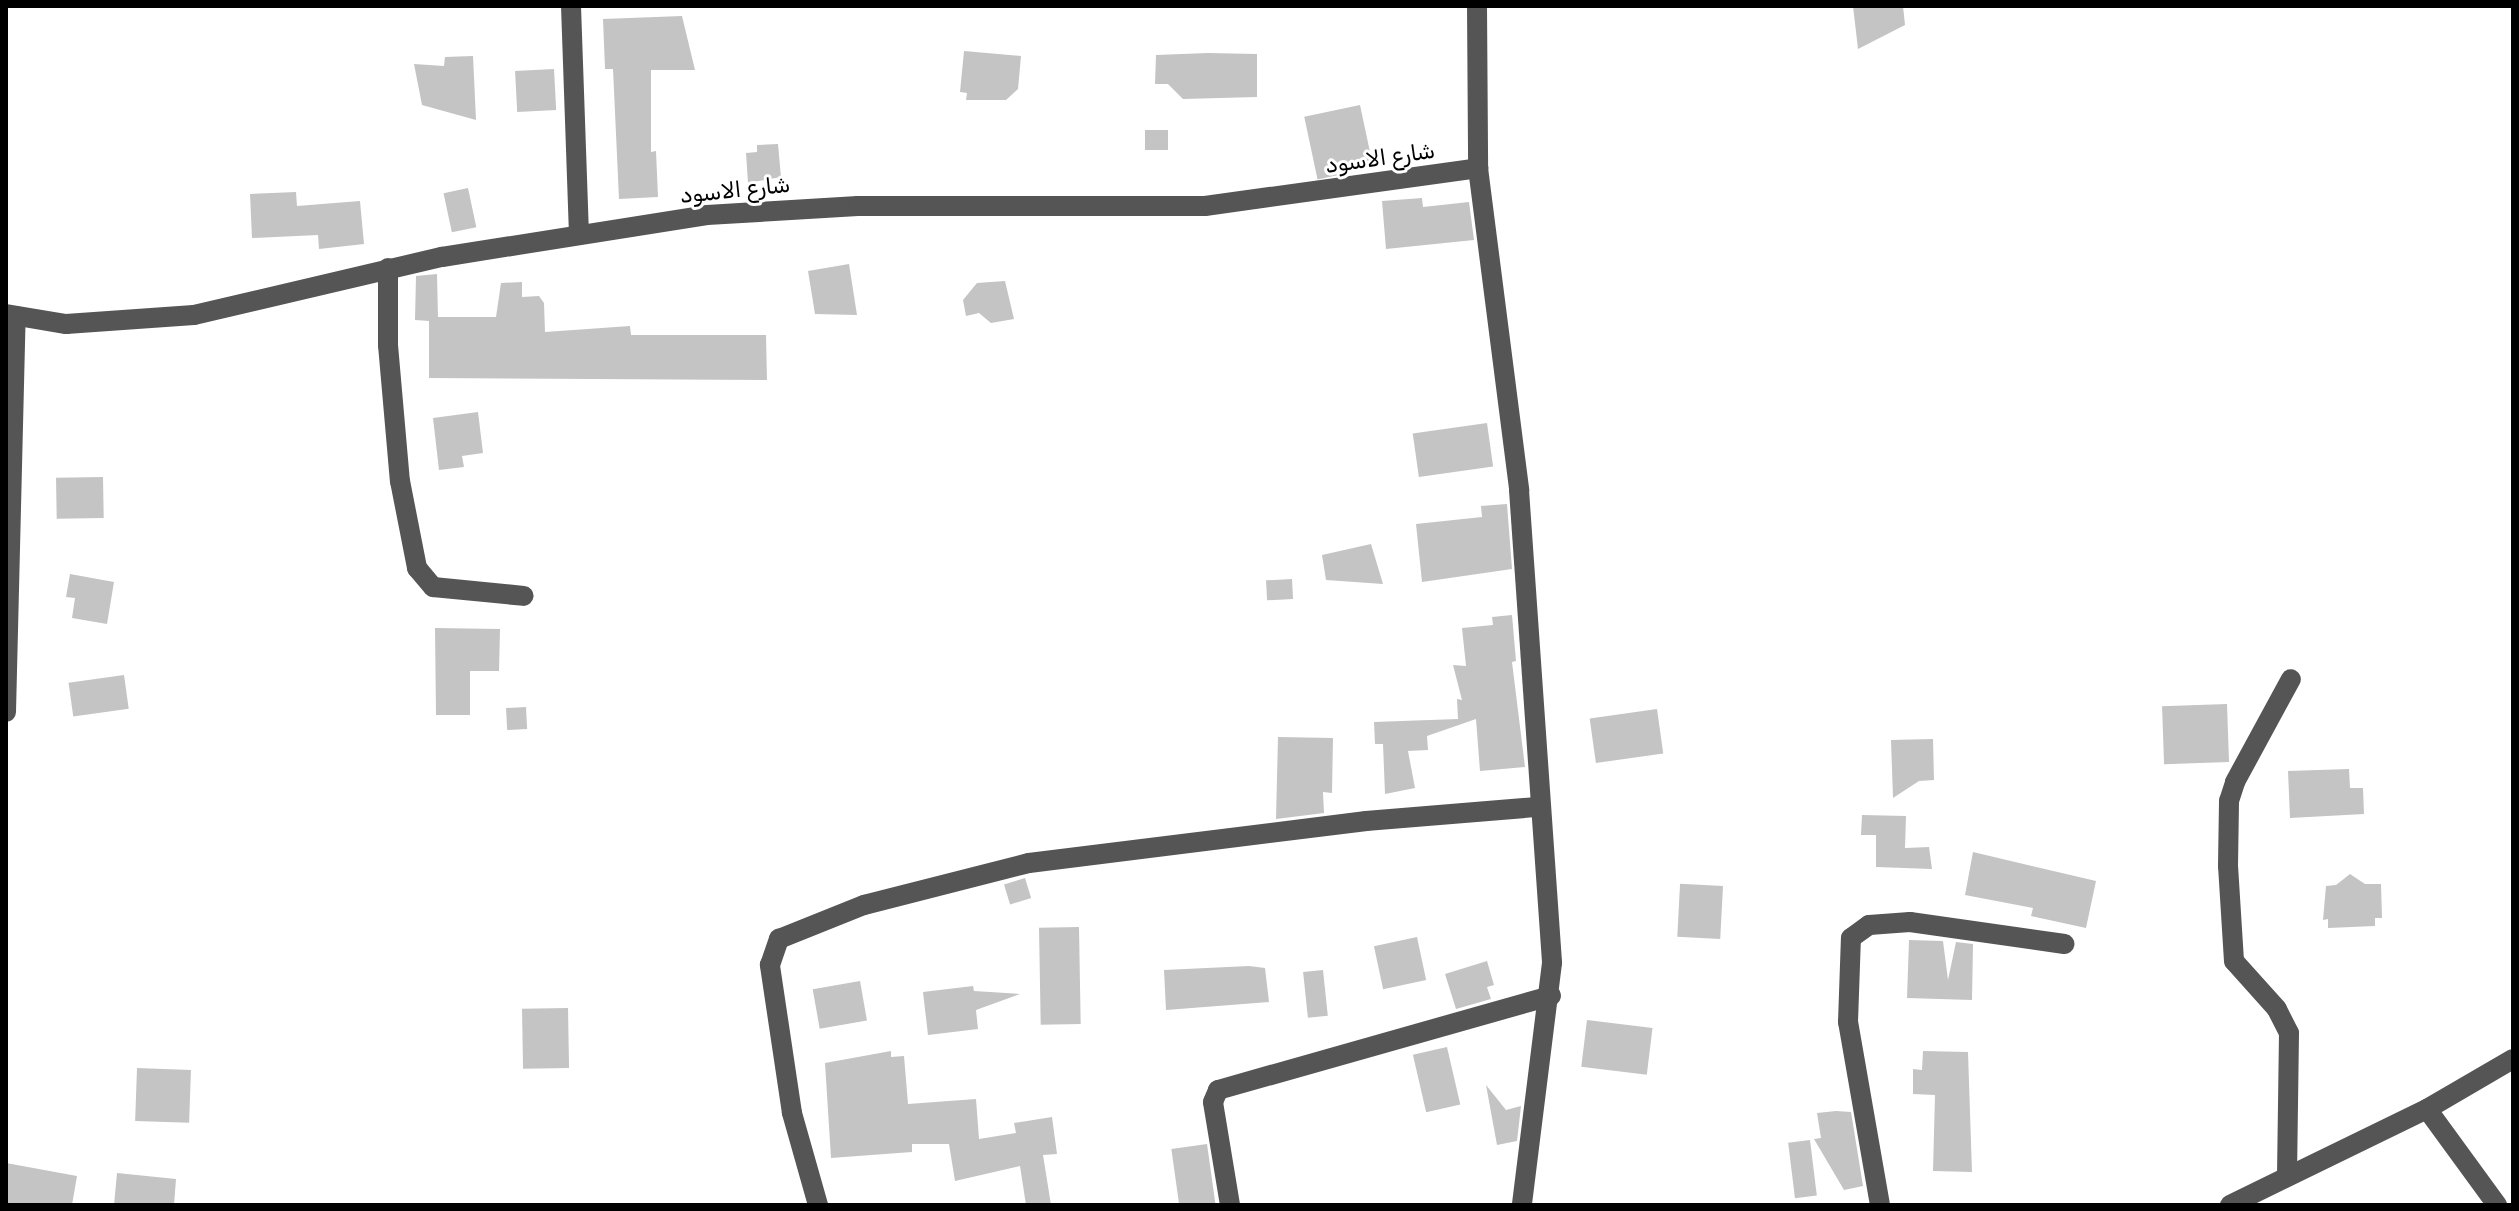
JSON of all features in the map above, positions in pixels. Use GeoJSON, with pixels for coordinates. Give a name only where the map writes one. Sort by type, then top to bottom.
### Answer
{"type":"FeatureCollection","features":[{"type":"Feature","properties":{"kind":"street"},"geometry":{"type":"LineString","coordinates":[[571,6],[579,233]]}},
{"type":"Feature","properties":{"kind":"street"},"geometry":{"type":"LineString","coordinates":[[1477,6],[1478,168],[1519,490],[1537,807],[1548,886],[1551,996],[1522,1205]]}},
{"type":"Feature","properties":{"kind":"street","name":"شارع الاسود"},"geometry":{"type":"LineString","coordinates":[[11,315],[66,324],[194,315],[388,268],[579,233],[782,208],[1205,206],[1478,168]]}},
{"type":"Feature","properties":{"kind":"street"},"geometry":{"type":"LineString","coordinates":[[388,268],[388,345],[400,481],[417,568],[433,587],[524,596]]}},
{"type":"Feature","properties":{"kind":"street"},"geometry":{"type":"LineString","coordinates":[[6,712],[11,315]]}},
{"type":"Feature","properties":{"kind":"street"},"geometry":{"type":"LineString","coordinates":[[2287,1176],[2289,1033],[2277,1009],[2234,961],[2228,866],[2229,801],[2235,782],[2291,679]]}},
{"type":"Feature","properties":{"kind":"street"},"geometry":{"type":"LineString","coordinates":[[818,1205],[792,1113],[770,965],[779,939],[864,905],[1029,863],[1366,821],[1537,807]]}},
{"type":"Feature","properties":{"kind":"street"},"geometry":{"type":"LineString","coordinates":[[1880,1205],[1848,1022],[1851,938],[1869,925],[1910,922],[2064,944]]}},
{"type":"Feature","properties":{"kind":"street"},"geometry":{"type":"LineString","coordinates":[[1230,1205],[1213,1102],[1218,1090],[1551,996]]}},
{"type":"Feature","properties":{"kind":"street"},"geometry":{"type":"LineString","coordinates":[[2230,1205],[2427,1109],[2513,1059]]}},
{"type":"Feature","properties":{"kind":"street"},"geometry":{"type":"LineString","coordinates":[[2427,1109],[2497,1205]]}},
{"type":"Feature","properties":{"kind":"building"},"geometry":{"type":"Polygon","coordinates":[[[1853,6],[1903,6],[1905,25],[1858,49],[1853,6]]]}},
{"type":"Feature","properties":{"kind":"building"},"geometry":{"type":"Polygon","coordinates":[[[682,16],[695,70],[651,70],[651,152],[656,151],[658,197],[619,199],[613,69],[605,69],[603,19],[682,16]]]}},
{"type":"Feature","properties":{"kind":"building"},"geometry":{"type":"Polygon","coordinates":[[[964,51],[1021,56],[1018,89],[1006,100],[966,100],[967,93],[960,92],[964,51]]]}},
{"type":"Feature","properties":{"kind":"building"},"geometry":{"type":"Polygon","coordinates":[[[1257,54],[1257,97],[1183,99],[1168,84],[1155,84],[1156,55],[1257,54]]]}},
{"type":"Feature","properties":{"kind":"building"},"geometry":{"type":"Polygon","coordinates":[[[473,56],[476,120],[422,105],[414,64],[444,66],[445,57],[473,56]]]}},
{"type":"Feature","properties":{"kind":"building"},"geometry":{"type":"Polygon","coordinates":[[[554,69],[556,110],[517,112],[515,71],[554,69]]]}},
{"type":"Feature","properties":{"kind":"building"},"geometry":{"type":"Polygon","coordinates":[[[1360,105],[1373,168],[1318,179],[1304,117],[1360,105]]]}},
{"type":"Feature","properties":{"kind":"building"},"geometry":{"type":"Polygon","coordinates":[[[1145,130],[1168,130],[1168,150],[1145,150],[1145,130]]]}},
{"type":"Feature","properties":{"kind":"building"},"geometry":{"type":"Polygon","coordinates":[[[778,144],[781,177],[748,183],[746,153],[757,152],[757,145],[778,144]]]}},
{"type":"Feature","properties":{"kind":"building"},"geometry":{"type":"Polygon","coordinates":[[[468,188],[476,227],[452,232],[444,193],[468,188]]]}},
{"type":"Feature","properties":{"kind":"building"},"geometry":{"type":"Polygon","coordinates":[[[296,192],[297,206],[360,201],[364,244],[319,249],[318,235],[252,238],[250,194],[296,192]]]}},
{"type":"Feature","properties":{"kind":"building"},"geometry":{"type":"Polygon","coordinates":[[[1422,198],[1423,207],[1469,202],[1474,240],[1386,249],[1382,201],[1422,198]]]}},
{"type":"Feature","properties":{"kind":"building"},"geometry":{"type":"Polygon","coordinates":[[[849,264],[857,315],[815,314],[808,271],[849,264]]]}},
{"type":"Feature","properties":{"kind":"building"},"geometry":{"type":"Polygon","coordinates":[[[437,274],[438,317],[496,317],[501,283],[522,282],[522,297],[539,296],[544,303],[545,332],[630,326],[631,335],[766,335],[767,380],[429,378],[429,321],[415,320],[416,276],[437,274]]]}},
{"type":"Feature","properties":{"kind":"building"},"geometry":{"type":"Polygon","coordinates":[[[1005,281],[1014,319],[991,323],[979,313],[966,316],[963,300],[977,283],[1005,281]]]}},
{"type":"Feature","properties":{"kind":"building"},"geometry":{"type":"Polygon","coordinates":[[[478,412],[483,453],[462,456],[464,467],[439,470],[433,418],[478,412]]]}},
{"type":"Feature","properties":{"kind":"building"},"geometry":{"type":"Polygon","coordinates":[[[1487,423],[1493,467],[1419,477],[1413,433],[1487,423]]]}},
{"type":"Feature","properties":{"kind":"building"},"geometry":{"type":"Polygon","coordinates":[[[103,477],[104,518],[57,519],[56,478],[103,477]]]}},
{"type":"Feature","properties":{"kind":"building"},"geometry":{"type":"Polygon","coordinates":[[[1507,504],[1512,569],[1422,582],[1416,524],[1482,517],[1481,506],[1507,504]]]}},
{"type":"Feature","properties":{"kind":"building"},"geometry":{"type":"Polygon","coordinates":[[[1371,544],[1383,584],[1326,580],[1322,555],[1371,544]]]}},
{"type":"Feature","properties":{"kind":"building"},"geometry":{"type":"Polygon","coordinates":[[[70,574],[114,582],[107,624],[72,618],[75,598],[66,597],[70,574]]]}},
{"type":"Feature","properties":{"kind":"building"},"geometry":{"type":"Polygon","coordinates":[[[1292,579],[1293,599],[1267,600],[1266,580],[1292,579]]]}},
{"type":"Feature","properties":{"kind":"building"},"geometry":{"type":"Polygon","coordinates":[[[1512,615],[1516,661],[1512,662],[1525,767],[1480,771],[1476,719],[1427,736],[1428,750],[1408,751],[1415,788],[1385,794],[1383,744],[1375,744],[1374,722],[1458,719],[1457,699],[1462,700],[1453,665],[1466,666],[1462,628],[1493,625],[1492,617],[1512,615]]]}},
{"type":"Feature","properties":{"kind":"building"},"geometry":{"type":"Polygon","coordinates":[[[435,628],[500,629],[499,671],[470,671],[470,715],[436,715],[435,628]]]}},
{"type":"Feature","properties":{"kind":"building"},"geometry":{"type":"Polygon","coordinates":[[[124,675],[129,709],[73,716],[69,683],[124,675]]]}},
{"type":"Feature","properties":{"kind":"building"},"geometry":{"type":"Polygon","coordinates":[[[2227,704],[2229,762],[2164,764],[2162,706],[2227,704]]]}},
{"type":"Feature","properties":{"kind":"building"},"geometry":{"type":"Polygon","coordinates":[[[526,707],[527,729],[507,730],[506,708],[526,707]]]}},
{"type":"Feature","properties":{"kind":"building"},"geometry":{"type":"Polygon","coordinates":[[[1657,709],[1663,754],[1596,763],[1590,718],[1657,709]]]}},
{"type":"Feature","properties":{"kind":"building"},"geometry":{"type":"Polygon","coordinates":[[[1278,737],[1333,738],[1332,793],[1323,792],[1324,813],[1276,819],[1278,737]]]}},
{"type":"Feature","properties":{"kind":"building"},"geometry":{"type":"Polygon","coordinates":[[[1933,739],[1934,780],[1919,781],[1893,798],[1891,740],[1933,739]]]}},
{"type":"Feature","properties":{"kind":"building"},"geometry":{"type":"Polygon","coordinates":[[[2349,769],[2350,788],[2363,788],[2364,814],[2290,818],[2288,771],[2349,769]]]}},
{"type":"Feature","properties":{"kind":"building"},"geometry":{"type":"Polygon","coordinates":[[[1862,815],[1906,816],[1905,848],[1929,847],[1932,869],[1876,867],[1876,835],[1861,835],[1862,815]]]}},
{"type":"Feature","properties":{"kind":"building"},"geometry":{"type":"Polygon","coordinates":[[[1973,852],[2096,881],[2086,928],[2031,916],[2033,908],[1965,895],[1973,852]]]}},
{"type":"Feature","properties":{"kind":"building"},"geometry":{"type":"Polygon","coordinates":[[[2350,874],[2365,884],[2381,884],[2382,918],[2375,918],[2375,926],[2328,928],[2328,919],[2323,920],[2326,886],[2336,885],[2350,874]]]}},
{"type":"Feature","properties":{"kind":"building"},"geometry":{"type":"Polygon","coordinates":[[[1025,878],[1031,898],[1010,905],[1004,884],[1025,878]]]}},
{"type":"Feature","properties":{"kind":"building"},"geometry":{"type":"Polygon","coordinates":[[[1680,884],[1723,886],[1720,939],[1677,937],[1680,884]]]}},
{"type":"Feature","properties":{"kind":"building"},"geometry":{"type":"Polygon","coordinates":[[[1079,927],[1081,1024],[1041,1025],[1039,928],[1079,927]]]}},
{"type":"Feature","properties":{"kind":"building"},"geometry":{"type":"Polygon","coordinates":[[[1417,937],[1426,980],[1383,989],[1374,946],[1417,937]]]}},
{"type":"Feature","properties":{"kind":"building"},"geometry":{"type":"Polygon","coordinates":[[[1909,940],[1943,941],[1948,980],[1956,942],[1973,944],[1972,1000],[1907,998],[1909,940]]]}},
{"type":"Feature","properties":{"kind":"building"},"geometry":{"type":"Polygon","coordinates":[[[1487,961],[1494,985],[1487,987],[1491,999],[1456,1009],[1445,974],[1487,961]]]}},
{"type":"Feature","properties":{"kind":"building"},"geometry":{"type":"Polygon","coordinates":[[[1265,968],[1269,1002],[1166,1010],[1164,970],[1265,968]]]}},
{"type":"Feature","properties":{"kind":"building"},"geometry":{"type":"Polygon","coordinates":[[[1323,970],[1328,1016],[1308,1018],[1303,972],[1323,970]]]}},
{"type":"Feature","properties":{"kind":"building"},"geometry":{"type":"Polygon","coordinates":[[[860,981],[867,1020],[820,1029],[813,989],[860,981]]]}},
{"type":"Feature","properties":{"kind":"building"},"geometry":{"type":"Polygon","coordinates":[[[973,986],[974,991],[1020,994],[976,1010],[978,1029],[928,1035],[923,992],[973,986]]]}},
{"type":"Feature","properties":{"kind":"building"},"geometry":{"type":"Polygon","coordinates":[[[568,1008],[569,1068],[523,1069],[522,1009],[568,1008]]]}},
{"type":"Feature","properties":{"kind":"building"},"geometry":{"type":"Polygon","coordinates":[[[1587,1020],[1653,1028],[1647,1075],[1581,1067],[1587,1020]]]}},
{"type":"Feature","properties":{"kind":"building"},"geometry":{"type":"Polygon","coordinates":[[[1447,1047],[1460,1104],[1426,1112],[1413,1055],[1447,1047]]]}},
{"type":"Feature","properties":{"kind":"building"},"geometry":{"type":"Polygon","coordinates":[[[891,1051],[891,1057],[904,1056],[908,1104],[976,1099],[979,1139],[1016,1133],[1014,1123],[1052,1117],[1057,1154],[1043,1155],[1051,1205],[1026,1205],[1020,1166],[955,1181],[949,1144],[912,1144],[912,1152],[831,1158],[825,1063],[891,1051]]]}},
{"type":"Feature","properties":{"kind":"building"},"geometry":{"type":"Polygon","coordinates":[[[1923,1051],[1968,1052],[1972,1172],[1933,1171],[1935,1095],[1913,1094],[1913,1069],[1922,1070],[1923,1051]]]}},
{"type":"Feature","properties":{"kind":"building"},"geometry":{"type":"Polygon","coordinates":[[[137,1068],[191,1070],[189,1123],[135,1121],[137,1068]]]}},
{"type":"Feature","properties":{"kind":"building"},"geometry":{"type":"Polygon","coordinates":[[[1486,1085],[1506,1110],[1521,1106],[1517,1141],[1497,1145],[1486,1085]]]}},
{"type":"Feature","properties":{"kind":"building"},"geometry":{"type":"Polygon","coordinates":[[[1851,1112],[1863,1186],[1844,1190],[1814,1139],[1821,1138],[1817,1113],[1851,1112]]]}},
{"type":"Feature","properties":{"kind":"building"},"geometry":{"type":"Polygon","coordinates":[[[1810,1140],[1817,1196],[1795,1198],[1788,1143],[1810,1140]]]}},
{"type":"Feature","properties":{"kind":"building"},"geometry":{"type":"Polygon","coordinates":[[[1207,1144],[1216,1205],[1179,1205],[1171,1149],[1207,1144]]]}},
{"type":"Feature","properties":{"kind":"building"},"geometry":{"type":"Polygon","coordinates":[[[6,1163],[77,1176],[72,1205],[6,1205],[6,1163]]]}},
{"type":"Feature","properties":{"kind":"building"},"geometry":{"type":"Polygon","coordinates":[[[117,1173],[176,1179],[174,1205],[114,1205],[117,1173]]]}}]}
